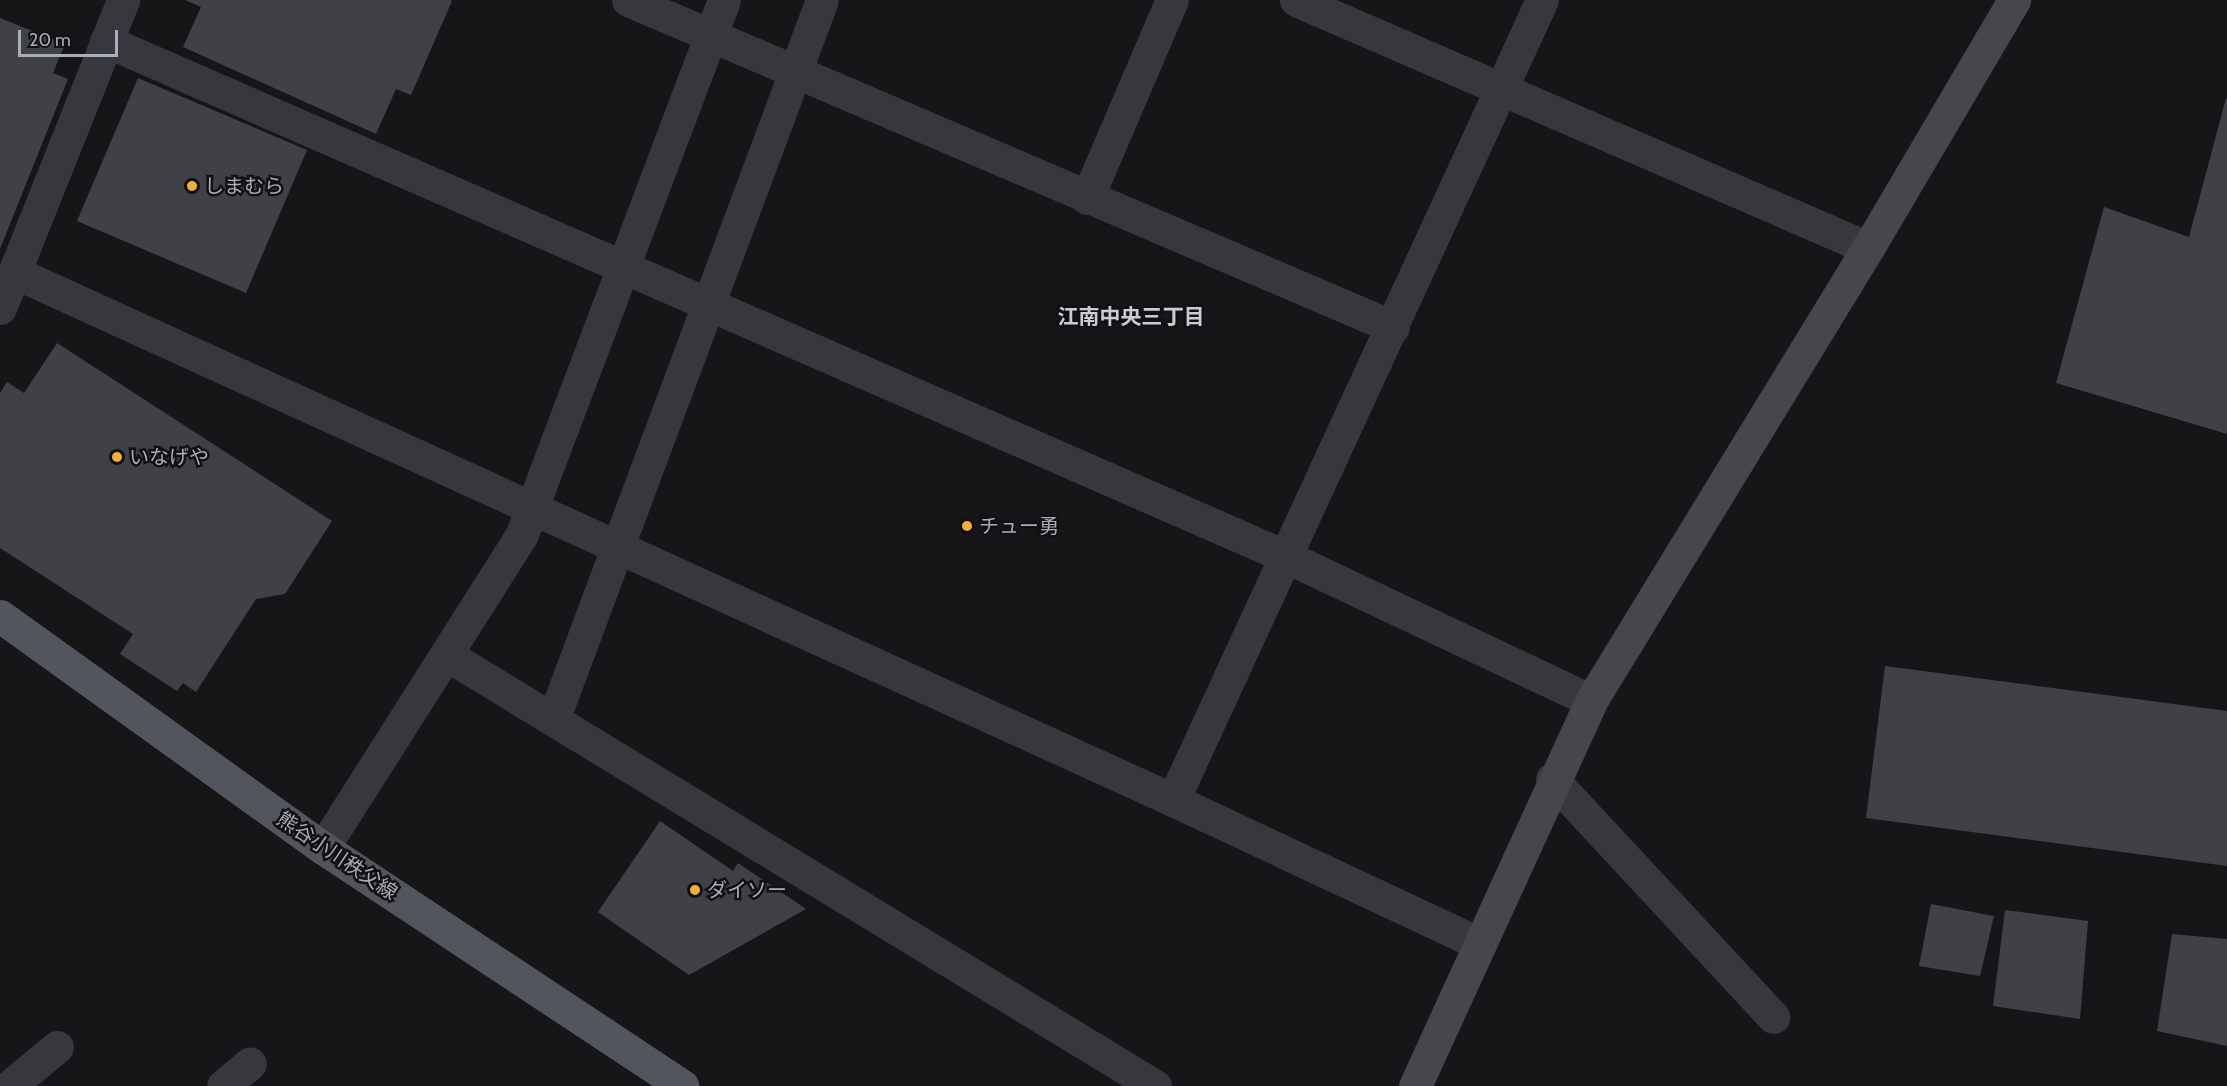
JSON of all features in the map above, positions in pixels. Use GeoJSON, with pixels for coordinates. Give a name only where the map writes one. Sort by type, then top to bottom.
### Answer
{"type":"FeatureCollection","features":[{"type":"Feature","properties":{"kind":"main road","name":"熊谷小川秩父線"},"geometry":{"type":"LineString","coordinates":[[0,616],[323,848],[682,1086]]}},
{"type":"Feature","properties":{"kind":"street"},"geometry":{"type":"LineString","coordinates":[[0,308],[123,0]]}},
{"type":"Feature","properties":{"kind":"street"},"geometry":{"type":"LineString","coordinates":[[628,0],[1087,198],[1394,327]]}},
{"type":"Feature","properties":{"kind":"street"},"geometry":{"type":"LineString","coordinates":[[323,848],[522,534],[724,0]]}},
{"type":"Feature","properties":{"kind":"street"},"geometry":{"type":"LineString","coordinates":[[554,717],[614,548],[822,0]]}},
{"type":"Feature","properties":{"kind":"street"},"geometry":{"type":"LineString","coordinates":[[1087,198],[1172,0]]}},
{"type":"Feature","properties":{"kind":"street"},"geometry":{"type":"LineString","coordinates":[[1296,0],[1868,248]]}},
{"type":"Feature","properties":{"kind":"street"},"geometry":{"type":"LineString","coordinates":[[1173,800],[1394,327],[1542,0]]}},
{"type":"Feature","properties":{"kind":"street"},"geometry":{"type":"LineString","coordinates":[[1415,1086],[1552,779],[1591,701],[1868,248],[2014,0]]}},
{"type":"Feature","properties":{"kind":"street"},"geometry":{"type":"LineString","coordinates":[[106,40],[1287,557],[1591,701]]}},
{"type":"Feature","properties":{"kind":"street"},"geometry":{"type":"LineString","coordinates":[[14,272],[614,548],[1173,800],[1478,943]]}},
{"type":"Feature","properties":{"kind":"street"},"geometry":{"type":"LineString","coordinates":[[447,655],[554,717],[1155,1086]]}},
{"type":"Feature","properties":{"kind":"street"},"geometry":{"type":"LineString","coordinates":[[1552,779],[1773,1017]]}},
{"type":"Feature","properties":{"kind":"street"},"geometry":{"type":"LineString","coordinates":[[10,1086],[57,1047]]}},
{"type":"Feature","properties":{"kind":"street"},"geometry":{"type":"LineString","coordinates":[[223,1086],[250,1063]]}},
{"type":"Feature","properties":{"kind":"building"},"geometry":{"type":"Polygon","coordinates":[[[185,0],[452,1],[411,95],[396,89],[376,134],[183,47],[201,7],[185,0]]]}},
{"type":"Feature","properties":{"kind":"building"},"geometry":{"type":"Polygon","coordinates":[[[0,18],[65,44],[53,73],[68,79],[0,249],[0,18]]]}},
{"type":"Feature","properties":{"kind":"building","name":"しまむら"},"geometry":{"type":"Polygon","coordinates":[[[138,78],[307,150],[246,293],[77,221],[138,78]]]}},
{"type":"Feature","properties":{"kind":"building"},"geometry":{"type":"Polygon","coordinates":[[[2226,98],[2227,434],[2056,383],[2104,207],[2189,237],[2226,98]]]}},
{"type":"Feature","properties":{"kind":"building","name":"いなげや"},"geometry":{"type":"Polygon","coordinates":[[[57,343],[332,521],[285,594],[256,599],[196,692],[183,683],[177,691],[120,654],[133,634],[0,548],[0,393],[7,382],[24,393],[57,343]]]}},
{"type":"Feature","properties":{"kind":"building"},"geometry":{"type":"Polygon","coordinates":[[[1885,666],[2227,711],[2227,866],[1866,818],[1885,666]]]}},
{"type":"Feature","properties":{"kind":"building","name":"ダイソー"},"geometry":{"type":"Polygon","coordinates":[[[660,821],[733,871],[738,863],[806,909],[689,975],[598,912],[660,821]]]}},
{"type":"Feature","properties":{"kind":"building"},"geometry":{"type":"Polygon","coordinates":[[[1931,904],[1994,916],[1980,976],[1919,966],[1931,904]]]}},
{"type":"Feature","properties":{"kind":"building"},"geometry":{"type":"Polygon","coordinates":[[[2005,910],[2088,921],[2080,1019],[1993,1006],[2005,910]]]}},
{"type":"Feature","properties":{"kind":"building"},"geometry":{"type":"Polygon","coordinates":[[[2172,934],[2227,939],[2227,1046],[2157,1031],[2172,934]]]}},
{"type":"Feature","properties":{"kind":"place","name":"しまむら"},"geometry":{"type":"Point","coordinates":[192,186]}},
{"type":"Feature","properties":{"kind":"place","name":"いなげや"},"geometry":{"type":"Point","coordinates":[117,457]}},
{"type":"Feature","properties":{"kind":"place","name":"チュー勇"},"geometry":{"type":"Point","coordinates":[967,526]}},
{"type":"Feature","properties":{"kind":"place","name":"ダイソー"},"geometry":{"type":"Point","coordinates":[695,890]}},
{"type":"Feature","properties":{"kind":"district","name":"江南中央三丁目"},"geometry":{"type":"Point","coordinates":[1131,317]}}]}
